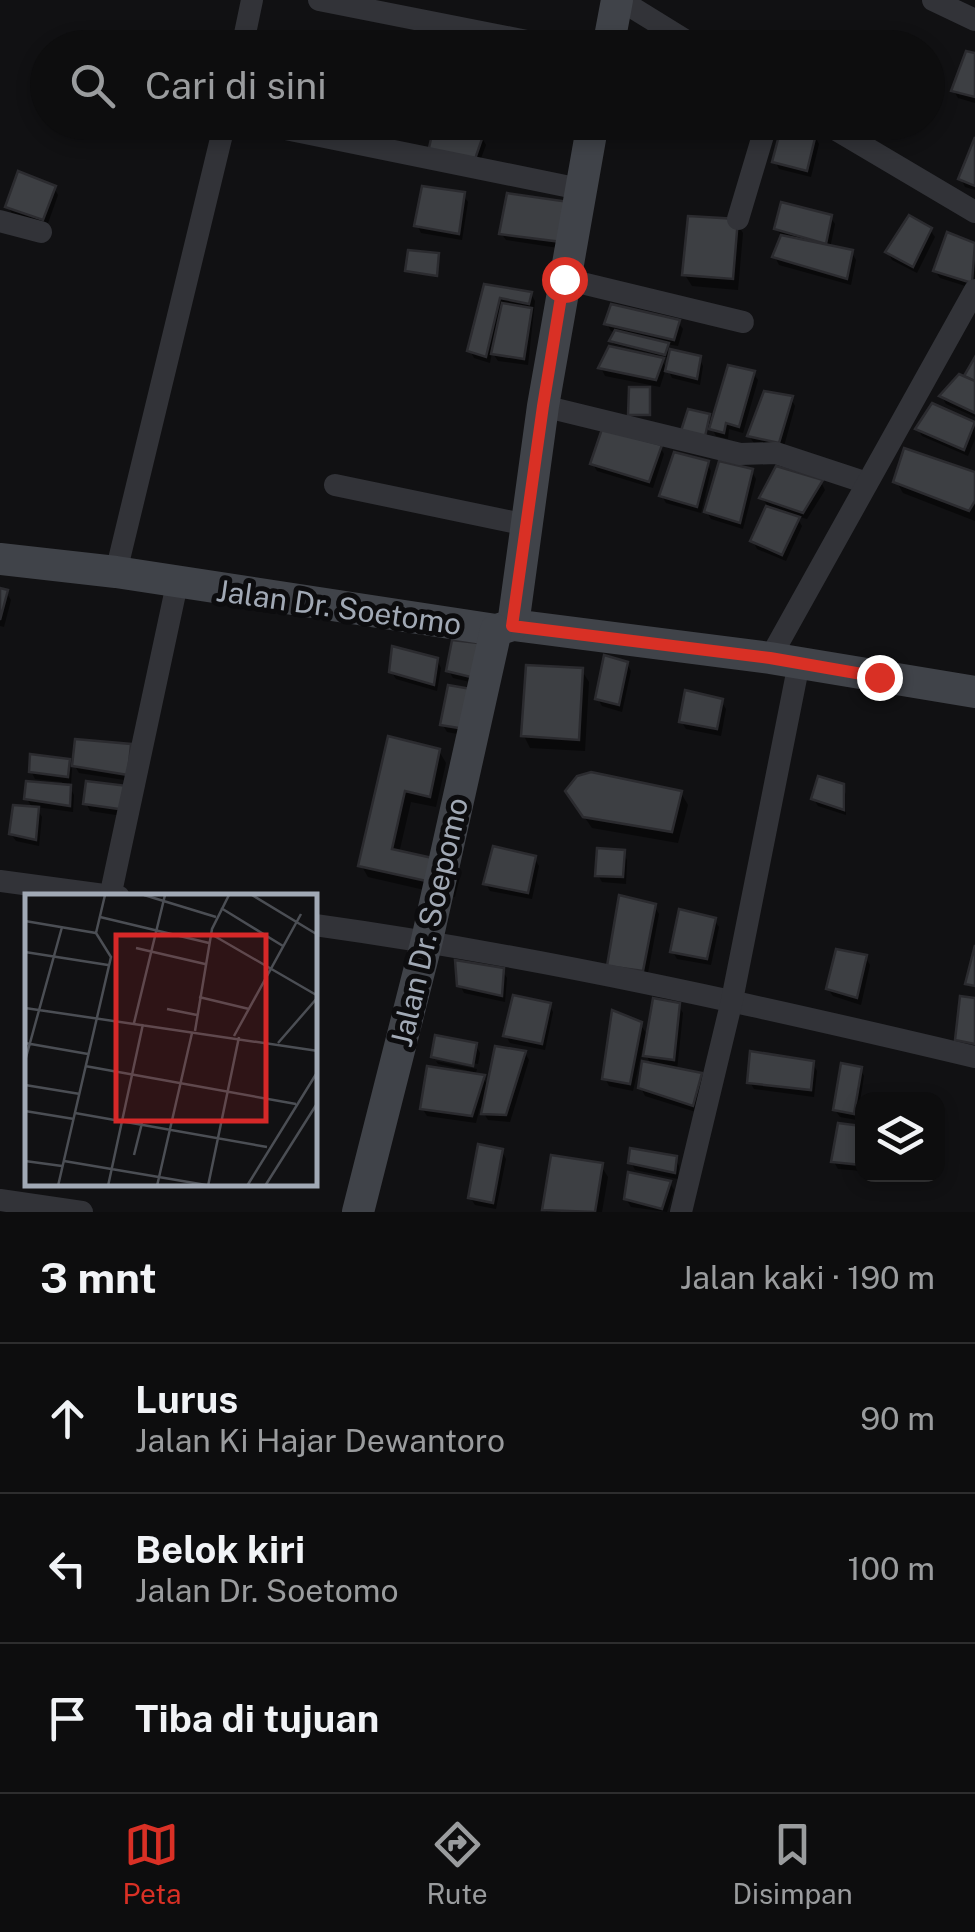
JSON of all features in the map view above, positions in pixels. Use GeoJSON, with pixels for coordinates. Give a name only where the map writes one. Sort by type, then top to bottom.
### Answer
{"type":"FeatureCollection","features":[{"type":"Feature","properties":{"kind":"street"},"geometry":{"type":"LineString","coordinates":[[246,30],[252,0]]}},
{"type":"Feature","properties":{"kind":"street"},"geometry":{"type":"LineString","coordinates":[[319,0],[471,30]]}},
{"type":"Feature","properties":{"kind":"street"},"geometry":{"type":"LineString","coordinates":[[612,30],[618,0],[668,30]]}},
{"type":"Feature","properties":{"kind":"street"},"geometry":{"type":"LineString","coordinates":[[933,0],[975,20]]}},
{"type":"Feature","properties":{"kind":"street"},"geometry":{"type":"LineString","coordinates":[[116,572],[221,140]]}},
{"type":"Feature","properties":{"kind":"street"},"geometry":{"type":"LineString","coordinates":[[340,140],[580,189]]}},
{"type":"Feature","properties":{"kind":"street","name":"Jalan Dr. Soepomo"},"geometry":{"type":"LineString","coordinates":[[358,1212],[527,525],[543,406],[590,140]]}},
{"type":"Feature","properties":{"kind":"street"},"geometry":{"type":"LineString","coordinates":[[738,219],[762,140]]}},
{"type":"Feature","properties":{"kind":"street"},"geometry":{"type":"LineString","coordinates":[[853,140],[975,212]]}},
{"type":"Feature","properties":{"kind":"street"},"geometry":{"type":"LineString","coordinates":[[0,220],[41,232]]}},
{"type":"Feature","properties":{"kind":"street"},"geometry":{"type":"LineString","coordinates":[[564,279],[743,322]]}},
{"type":"Feature","properties":{"kind":"street"},"geometry":{"type":"LineString","coordinates":[[681,1212],[732,1000],[784,661],[868,483],[975,290]]}},
{"type":"Feature","properties":{"kind":"street"},"geometry":{"type":"LineString","coordinates":[[543,406],[740,454],[776,453],[868,483]]}},
{"type":"Feature","properties":{"kind":"street"},"geometry":{"type":"LineString","coordinates":[[335,486],[527,525]]}},
{"type":"Feature","properties":{"kind":"street","name":"Jalan Dr. Soetomo"},"geometry":{"type":"LineString","coordinates":[[0,558],[504,628],[784,661],[975,692]]}},
{"type":"Feature","properties":{"kind":"street"},"geometry":{"type":"LineString","coordinates":[[110,894],[178,584]]}},
{"type":"Feature","properties":{"kind":"street"},"geometry":{"type":"LineString","coordinates":[[0,881],[95,894]]}},
{"type":"Feature","properties":{"kind":"street"},"geometry":{"type":"LineString","coordinates":[[318,924],[427,940],[732,1000],[975,1056]]}},
{"type":"Feature","properties":{"kind":"street"},"geometry":{"type":"LineString","coordinates":[[0,1200],[47,1201],[82,1212]]}},
{"type":"Feature","properties":{"kind":"building"},"geometry":{"type":"Polygon","coordinates":[[[966,51],[975,53],[975,97],[951,91],[966,51]]]}},
{"type":"Feature","properties":{"kind":"building"},"geometry":{"type":"Polygon","coordinates":[[[975,137],[975,186],[958,179],[975,137]]]}},
{"type":"Feature","properties":{"kind":"building"},"geometry":{"type":"Polygon","coordinates":[[[431,140],[482,140],[474,162],[428,152],[431,140]]]}},
{"type":"Feature","properties":{"kind":"building"},"geometry":{"type":"Polygon","coordinates":[[[778,140],[815,140],[807,171],[772,162],[778,140]]]}},
{"type":"Feature","properties":{"kind":"building"},"geometry":{"type":"Polygon","coordinates":[[[18,171],[56,186],[43,220],[5,207],[18,171]]]}},
{"type":"Feature","properties":{"kind":"building"},"geometry":{"type":"Polygon","coordinates":[[[422,186],[465,192],[459,234],[414,226],[422,186]]]}},
{"type":"Feature","properties":{"kind":"building"},"geometry":{"type":"Polygon","coordinates":[[[507,193],[569,202],[562,242],[499,234],[507,193]]]}},
{"type":"Feature","properties":{"kind":"building"},"geometry":{"type":"Polygon","coordinates":[[[781,202],[832,215],[826,244],[774,229],[781,202]]]}},
{"type":"Feature","properties":{"kind":"building"},"geometry":{"type":"Polygon","coordinates":[[[909,215],[932,228],[913,267],[885,252],[909,215]]]}},
{"type":"Feature","properties":{"kind":"building"},"geometry":{"type":"Polygon","coordinates":[[[688,216],[738,219],[733,279],[682,275],[688,216]]]}},
{"type":"Feature","properties":{"kind":"building"},"geometry":{"type":"Polygon","coordinates":[[[947,232],[975,243],[972,283],[933,271],[947,232]]]}},
{"type":"Feature","properties":{"kind":"building"},"geometry":{"type":"Polygon","coordinates":[[[781,235],[853,250],[847,279],[772,257],[781,235]]]}},
{"type":"Feature","properties":{"kind":"building"},"geometry":{"type":"Polygon","coordinates":[[[408,250],[439,253],[437,276],[405,271],[408,250]]]}},
{"type":"Feature","properties":{"kind":"building"},"geometry":{"type":"Polygon","coordinates":[[[484,284],[532,292],[529,304],[500,298],[486,357],[467,351],[484,284]]]}},
{"type":"Feature","properties":{"kind":"building"},"geometry":{"type":"Polygon","coordinates":[[[502,303],[532,308],[524,359],[491,354],[502,303]]]}},
{"type":"Feature","properties":{"kind":"building"},"geometry":{"type":"Polygon","coordinates":[[[611,304],[680,320],[674,340],[604,324],[611,304]]]}},
{"type":"Feature","properties":{"kind":"building"},"geometry":{"type":"Polygon","coordinates":[[[615,330],[669,343],[665,355],[609,341],[615,330]]]}},
{"type":"Feature","properties":{"kind":"building"},"geometry":{"type":"Polygon","coordinates":[[[609,346],[664,358],[656,380],[598,368],[609,346]]]}},
{"type":"Feature","properties":{"kind":"building"},"geometry":{"type":"Polygon","coordinates":[[[670,349],[701,356],[697,379],[665,371],[670,349]]]}},
{"type":"Feature","properties":{"kind":"building"},"geometry":{"type":"Polygon","coordinates":[[[975,357],[975,381],[964,376],[975,357]]]}},
{"type":"Feature","properties":{"kind":"building"},"geometry":{"type":"Polygon","coordinates":[[[728,365],[755,371],[739,427],[726,423],[724,433],[709,429],[728,365]]]}},
{"type":"Feature","properties":{"kind":"building"},"geometry":{"type":"Polygon","coordinates":[[[959,374],[975,381],[975,413],[939,396],[959,374]]]}},
{"type":"Feature","properties":{"kind":"building"},"geometry":{"type":"Polygon","coordinates":[[[629,387],[650,387],[650,415],[628,415],[629,387]]]}},
{"type":"Feature","properties":{"kind":"building"},"geometry":{"type":"Polygon","coordinates":[[[764,391],[793,396],[779,443],[747,436],[764,391]]]}},
{"type":"Feature","properties":{"kind":"building"},"geometry":{"type":"Polygon","coordinates":[[[932,403],[975,422],[964,450],[915,429],[932,403]]]}},
{"type":"Feature","properties":{"kind":"building"},"geometry":{"type":"Polygon","coordinates":[[[688,409],[710,414],[704,441],[680,434],[688,409]]]}},
{"type":"Feature","properties":{"kind":"building"},"geometry":{"type":"Polygon","coordinates":[[[602,429],[662,445],[649,482],[590,464],[602,429]]]}},
{"type":"Feature","properties":{"kind":"building"},"geometry":{"type":"Polygon","coordinates":[[[904,448],[975,472],[975,501],[969,511],[893,482],[904,448]]]}},
{"type":"Feature","properties":{"kind":"building"},"geometry":{"type":"Polygon","coordinates":[[[674,452],[709,461],[697,507],[659,496],[674,452]]]}},
{"type":"Feature","properties":{"kind":"building"},"geometry":{"type":"Polygon","coordinates":[[[719,461],[753,469],[740,523],[704,512],[719,461]]]}},
{"type":"Feature","properties":{"kind":"building"},"geometry":{"type":"Polygon","coordinates":[[[776,466],[823,480],[803,513],[759,498],[776,466]]]}},
{"type":"Feature","properties":{"kind":"building"},"geometry":{"type":"Polygon","coordinates":[[[766,506],[800,517],[782,555],[750,541],[766,506]]]}},
{"type":"Feature","properties":{"kind":"building"},"geometry":{"type":"Polygon","coordinates":[[[0,588],[8,590],[0,620],[0,588]]]}},
{"type":"Feature","properties":{"kind":"building"},"geometry":{"type":"Polygon","coordinates":[[[452,640],[487,644],[479,679],[446,671],[452,640]]]}},
{"type":"Feature","properties":{"kind":"building"},"geometry":{"type":"Polygon","coordinates":[[[392,646],[438,658],[434,685],[389,672],[392,646]]]}},
{"type":"Feature","properties":{"kind":"building"},"geometry":{"type":"Polygon","coordinates":[[[604,655],[628,662],[619,705],[595,699],[604,655]]]}},
{"type":"Feature","properties":{"kind":"building"},"geometry":{"type":"Polygon","coordinates":[[[526,665],[583,668],[579,740],[521,736],[526,665]]]}},
{"type":"Feature","properties":{"kind":"building"},"geometry":{"type":"Polygon","coordinates":[[[448,685],[477,690],[471,730],[440,725],[448,685]]]}},
{"type":"Feature","properties":{"kind":"building"},"geometry":{"type":"Polygon","coordinates":[[[685,690],[723,699],[717,729],[679,722],[685,690]]]}},
{"type":"Feature","properties":{"kind":"building"},"geometry":{"type":"Polygon","coordinates":[[[388,736],[440,749],[430,797],[405,791],[392,849],[455,863],[449,886],[358,866],[388,736]]]}},
{"type":"Feature","properties":{"kind":"building"},"geometry":{"type":"Polygon","coordinates":[[[75,739],[131,744],[128,775],[72,766],[75,739]]]}},
{"type":"Feature","properties":{"kind":"building"},"geometry":{"type":"Polygon","coordinates":[[[30,754],[70,759],[68,777],[29,772],[30,754]]]}},
{"type":"Feature","properties":{"kind":"building"},"geometry":{"type":"Polygon","coordinates":[[[591,772],[682,791],[672,832],[583,817],[565,791],[577,776],[591,772]]]}},
{"type":"Feature","properties":{"kind":"building"},"geometry":{"type":"Polygon","coordinates":[[[818,776],[844,784],[844,810],[811,799],[818,776]]]}},
{"type":"Feature","properties":{"kind":"building"},"geometry":{"type":"Polygon","coordinates":[[[26,781],[71,785],[70,806],[24,799],[26,781]]]}},
{"type":"Feature","properties":{"kind":"building"},"geometry":{"type":"Polygon","coordinates":[[[86,781],[128,786],[126,810],[83,804],[86,781]]]}},
{"type":"Feature","properties":{"kind":"building"},"geometry":{"type":"Polygon","coordinates":[[[13,805],[39,807],[36,840],[9,834],[13,805]]]}},
{"type":"Feature","properties":{"kind":"building"},"geometry":{"type":"Polygon","coordinates":[[[493,846],[536,856],[528,893],[483,884],[493,846]]]}},
{"type":"Feature","properties":{"kind":"building"},"geometry":{"type":"Polygon","coordinates":[[[597,848],[625,850],[623,877],[595,876],[597,848]]]}},
{"type":"Feature","properties":{"kind":"building"},"geometry":{"type":"Polygon","coordinates":[[[619,895],[656,904],[643,971],[607,966],[619,895]]]}},
{"type":"Feature","properties":{"kind":"building"},"geometry":{"type":"Polygon","coordinates":[[[679,909],[716,918],[707,959],[670,952],[679,909]]]}},
{"type":"Feature","properties":{"kind":"building"},"geometry":{"type":"Polygon","coordinates":[[[975,945],[975,986],[965,984],[975,945]]]}},
{"type":"Feature","properties":{"kind":"building"},"geometry":{"type":"Polygon","coordinates":[[[836,949],[867,955],[857,998],[826,989],[836,949]]]}},
{"type":"Feature","properties":{"kind":"building"},"geometry":{"type":"Polygon","coordinates":[[[455,960],[504,968],[502,996],[457,986],[455,960]]]}},
{"type":"Feature","properties":{"kind":"building"},"geometry":{"type":"Polygon","coordinates":[[[513,995],[551,1003],[542,1044],[503,1036],[513,995]]]}},
{"type":"Feature","properties":{"kind":"building"},"geometry":{"type":"Polygon","coordinates":[[[960,996],[975,998],[975,1044],[955,1040],[960,996]]]}},
{"type":"Feature","properties":{"kind":"building"},"geometry":{"type":"Polygon","coordinates":[[[653,998],[680,1003],[674,1060],[643,1056],[653,998]]]}},
{"type":"Feature","properties":{"kind":"building"},"geometry":{"type":"Polygon","coordinates":[[[612,1010],[642,1022],[630,1084],[602,1079],[612,1010]]]}},
{"type":"Feature","properties":{"kind":"building"},"geometry":{"type":"Polygon","coordinates":[[[435,1035],[477,1043],[473,1066],[431,1057],[435,1035]]]}},
{"type":"Feature","properties":{"kind":"building"},"geometry":{"type":"Polygon","coordinates":[[[495,1046],[526,1051],[506,1115],[481,1114],[495,1046]]]}},
{"type":"Feature","properties":{"kind":"building"},"geometry":{"type":"Polygon","coordinates":[[[750,1051],[814,1061],[811,1090],[747,1083],[750,1051]]]}},
{"type":"Feature","properties":{"kind":"building"},"geometry":{"type":"Polygon","coordinates":[[[642,1061],[702,1073],[693,1106],[638,1088],[642,1061]]]}},
{"type":"Feature","properties":{"kind":"building"},"geometry":{"type":"Polygon","coordinates":[[[841,1063],[862,1067],[854,1114],[833,1110],[841,1063]]]}},
{"type":"Feature","properties":{"kind":"building"},"geometry":{"type":"Polygon","coordinates":[[[427,1066],[485,1075],[472,1116],[420,1109],[427,1066]]]}},
{"type":"Feature","properties":{"kind":"building"},"geometry":{"type":"Polygon","coordinates":[[[838,1123],[855,1125],[855,1164],[831,1162],[838,1123]]]}},
{"type":"Feature","properties":{"kind":"building"},"geometry":{"type":"Polygon","coordinates":[[[478,1144],[503,1149],[493,1203],[468,1198],[478,1144]]]}},
{"type":"Feature","properties":{"kind":"building"},"geometry":{"type":"Polygon","coordinates":[[[630,1148],[677,1156],[675,1173],[628,1163],[630,1148]]]}},
{"type":"Feature","properties":{"kind":"building"},"geometry":{"type":"Polygon","coordinates":[[[551,1155],[603,1163],[595,1212],[542,1210],[551,1155]]]}},
{"type":"Feature","properties":{"kind":"building"},"geometry":{"type":"Polygon","coordinates":[[[628,1172],[671,1181],[662,1209],[624,1199],[628,1172]]]}},
{"type":"Feature","properties":{"kind":"route"},"geometry":{"type":"LineString","coordinates":[[564,279],[512,626],[770,658],[879,677]]}}]}
